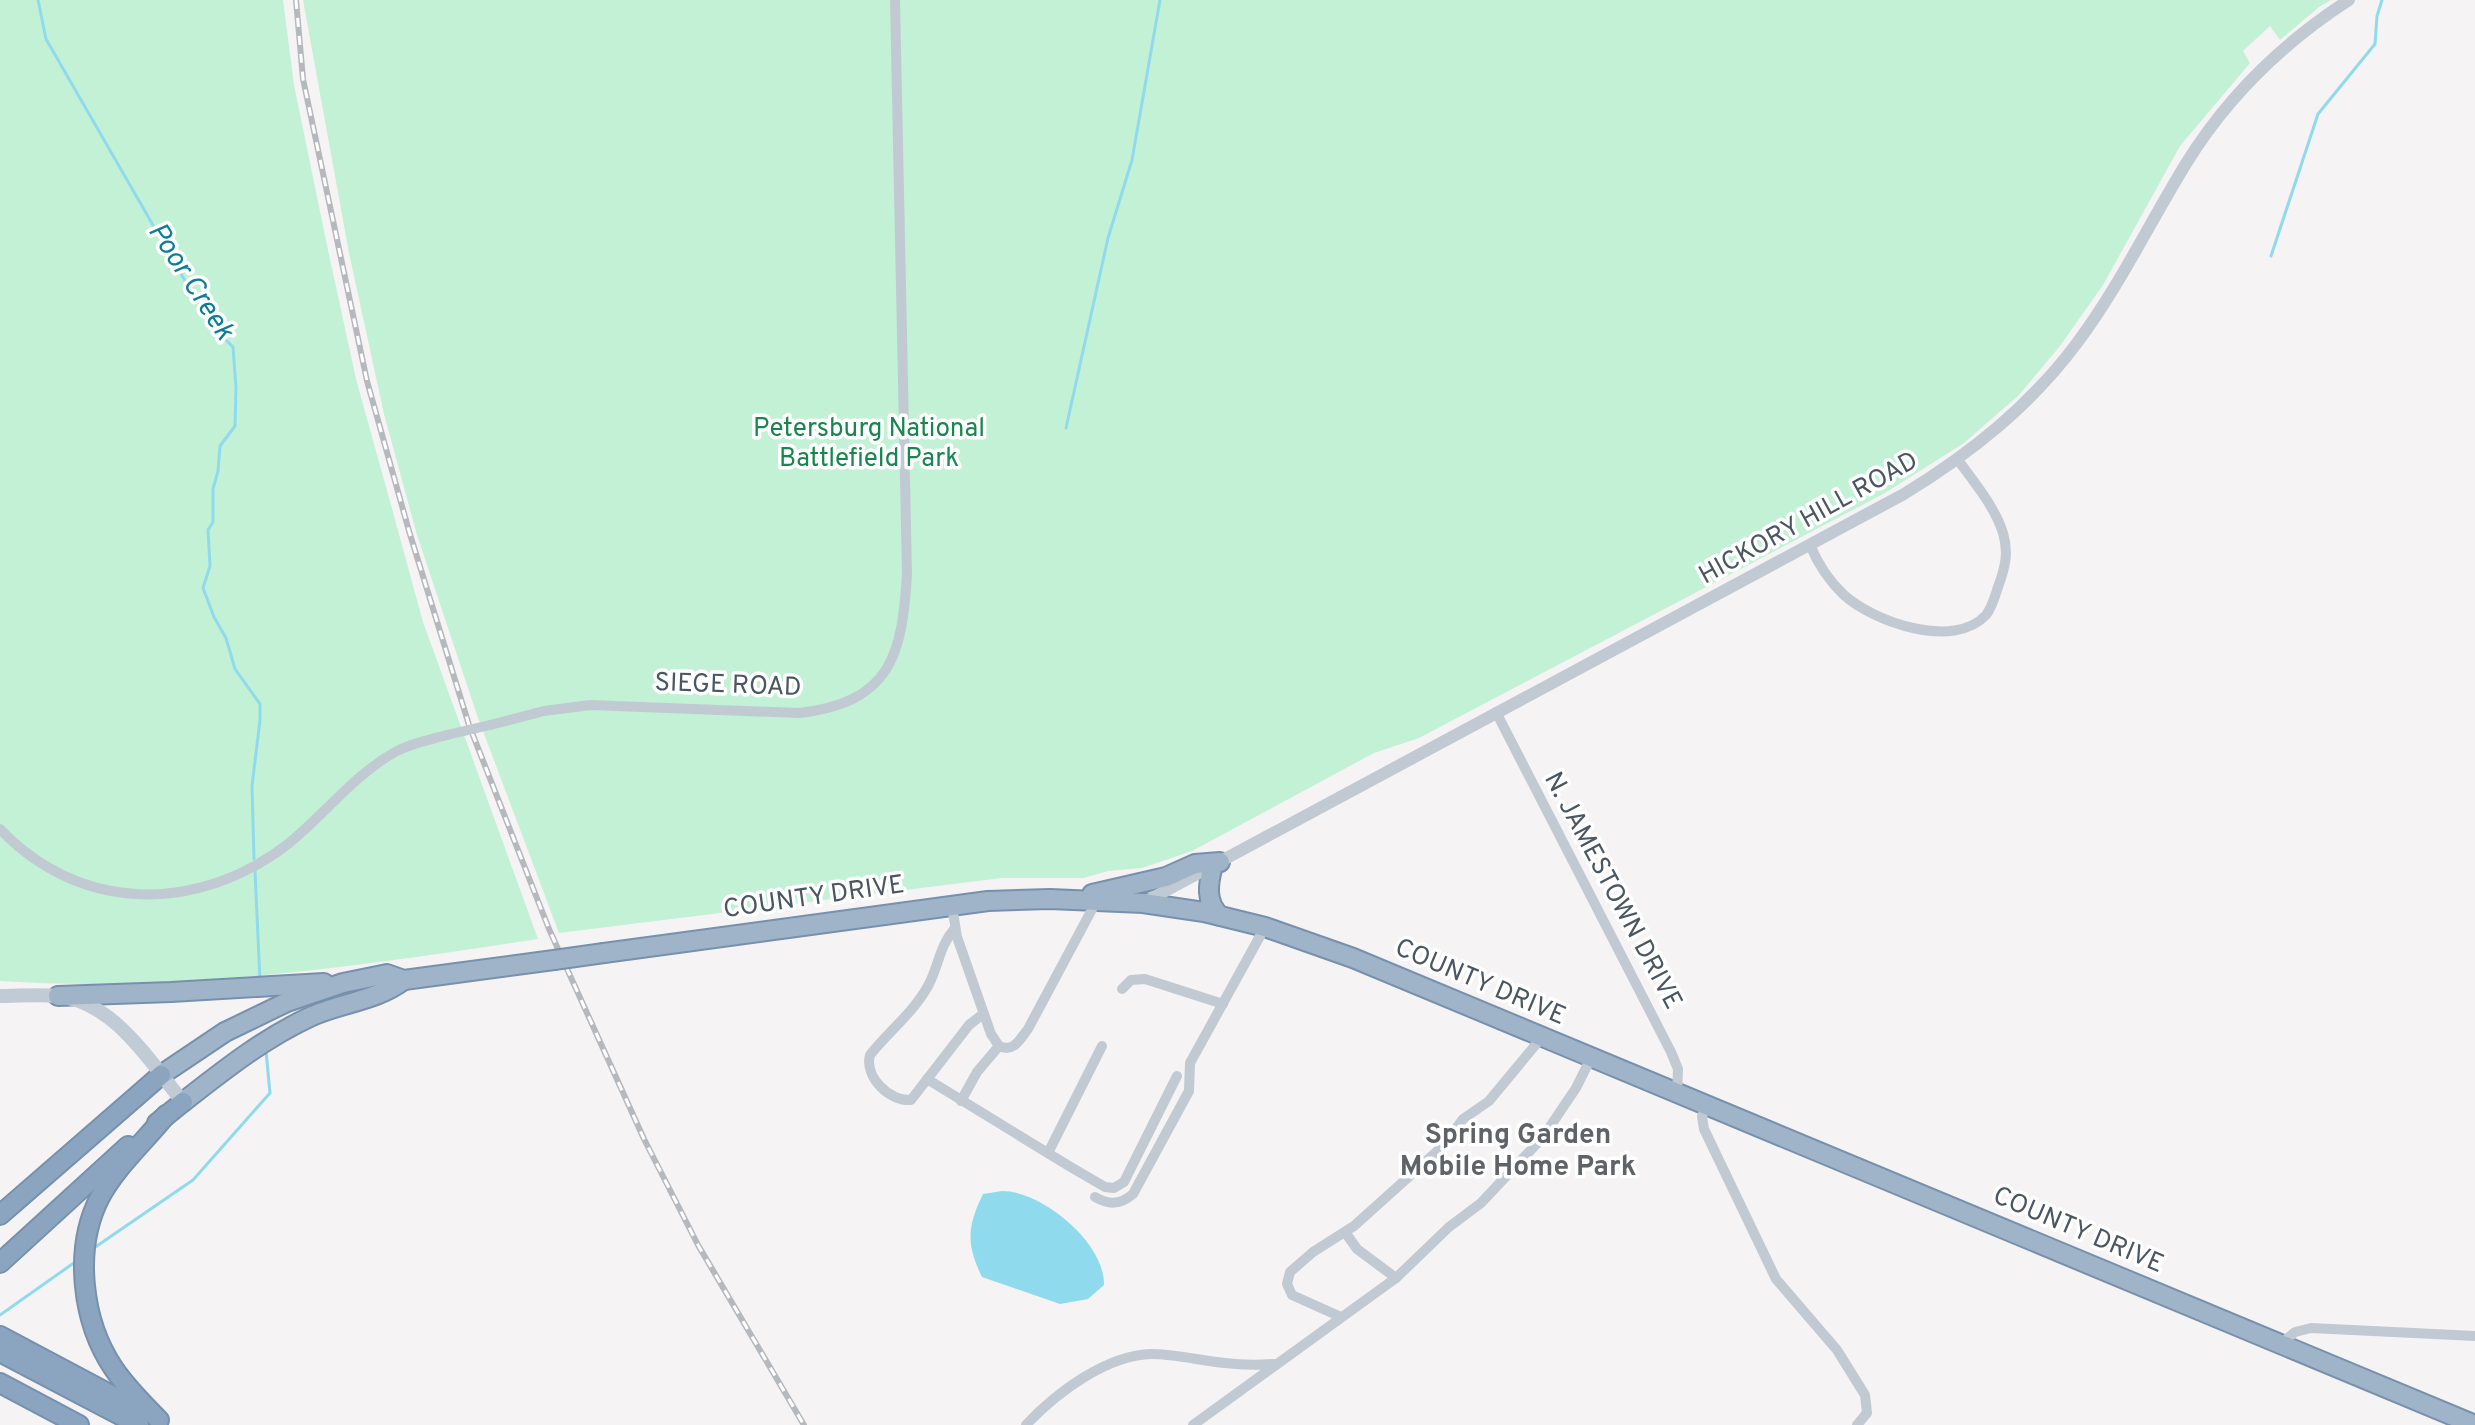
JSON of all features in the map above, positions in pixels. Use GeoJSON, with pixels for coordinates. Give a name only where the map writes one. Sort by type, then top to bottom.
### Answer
{"type":"FeatureCollection","features":[{"type":"Feature","properties":{"kind":"highway"},"geometry":{"type":"LineString","coordinates":[[1068,900],[1166,877],[1195,864],[1216,864],[1208,896],[1220,916]]}},
{"type":"Feature","properties":{"kind":"highway","name":"COUNTY DRIVE"},"geometry":{"type":"LineString","coordinates":[[161,1075],[195,1050],[255,1016],[343,983],[387,974],[404,980],[1003,900],[1143,903],[1265,927],[1353,958],[2475,1425]]}},
{"type":"Feature","properties":{"kind":"highway","name":"COUNTY DRIVE"},"geometry":{"type":"LineString","coordinates":[[183,1102],[268,1039],[316,1014],[387,993],[404,980]]}},
{"type":"Feature","properties":{"kind":"highway"},"geometry":{"type":"LineString","coordinates":[[58,996],[308,982],[343,983]]}},
{"type":"Feature","properties":{"kind":"highway"},"geometry":{"type":"LineString","coordinates":[[0,1215],[161,1075]]}},
{"type":"Feature","properties":{"kind":"highway"},"geometry":{"type":"LineString","coordinates":[[0,1263],[113,1158],[183,1102]]}},
{"type":"Feature","properties":{"kind":"highway"},"geometry":{"type":"LineString","coordinates":[[164,1423],[129,1388],[106,1355],[90,1315],[85,1273],[88,1233],[99,1199],[120,1168],[166,1115]]}},
{"type":"Feature","properties":{"kind":"highway"},"geometry":{"type":"LineString","coordinates":[[0,1336],[164,1423]]}},
{"type":"Feature","properties":{"kind":"highway"},"geometry":{"type":"LineString","coordinates":[[0,1352],[139,1425]]}},
{"type":"Feature","properties":{"kind":"highway"},"geometry":{"type":"LineString","coordinates":[[0,1383],[79,1425]]}},
{"type":"Feature","properties":{"kind":"main road"},"geometry":{"type":"LineString","coordinates":[[0,996],[58,996],[89,1005],[113,1020],[183,1102]]}},
{"type":"Feature","properties":{"kind":"street","name":"SIEGE ROAD"},"geometry":{"type":"LineString","coordinates":[[0,829],[49,870],[85,885],[128,894],[190,891],[230,878],[270,856],[377,764],[411,744],[544,711],[590,705],[799,713],[828,709],[870,689],[894,659],[904,620],[907,574],[895,0]]}},
{"type":"Feature","properties":{"kind":"street","name":"HICKORY HILL ROAD"},"geometry":{"type":"LineString","coordinates":[[1143,903],[1904,494],[1958,460],[2017,412],[2074,347],[2106,301],[2187,162],[2226,108],[2264,66],[2349,0]]}},
{"type":"Feature","properties":{"kind":"street"},"geometry":{"type":"LineString","coordinates":[[1810,545],[1822,569],[1844,595],[1884,620],[1913,628],[1946,631],[1976,623],[1987,613],[2007,561],[2003,533],[1993,512],[1958,460]]}},
{"type":"Feature","properties":{"kind":"street","name":"N. JAMESTOWN DRIVE"},"geometry":{"type":"LineString","coordinates":[[1496,712],[1671,1052],[1678,1069],[1677,1093]]}},
{"type":"Feature","properties":{"kind":"street"},"geometry":{"type":"LineString","coordinates":[[952,906],[955,928],[991,1034],[999,1046],[1009,1048],[1028,1029],[1097,900]]}},
{"type":"Feature","properties":{"kind":"street"},"geometry":{"type":"LineString","coordinates":[[1095,1197],[1120,1203],[1133,1194],[1189,1091],[1190,1063],[1265,927]]}},
{"type":"Feature","properties":{"kind":"street"},"geometry":{"type":"LineString","coordinates":[[955,928],[944,942],[929,984],[918,1002],[872,1051],[868,1061],[870,1071],[884,1089],[902,1100],[911,1100],[969,1025],[983,1014]]}},
{"type":"Feature","properties":{"kind":"street"},"geometry":{"type":"LineString","coordinates":[[1122,989],[1131,980],[1145,979],[1223,1004]]}},
{"type":"Feature","properties":{"kind":"street"},"geometry":{"type":"LineString","coordinates":[[1341,1317],[1292,1295],[1287,1284],[1290,1272],[1345,1232],[1443,1146],[1458,1123],[1489,1101],[1542,1037]]}},
{"type":"Feature","properties":{"kind":"street"},"geometry":{"type":"LineString","coordinates":[[961,1101],[977,1072],[999,1046]]}},
{"type":"Feature","properties":{"kind":"street"},"geometry":{"type":"LineString","coordinates":[[1048,1153],[1102,1046]]}},
{"type":"Feature","properties":{"kind":"street"},"geometry":{"type":"LineString","coordinates":[[1193,1425],[1396,1278],[1449,1227],[1481,1203],[1543,1137],[1576,1088],[1591,1058]]}},
{"type":"Feature","properties":{"kind":"street"},"geometry":{"type":"LineString","coordinates":[[927,1079],[1105,1187],[1120,1186],[1143,1147],[1177,1076]]}},
{"type":"Feature","properties":{"kind":"street"},"geometry":{"type":"LineString","coordinates":[[1706,1105],[1702,1117],[1704,1129],[1776,1279],[1837,1350],[1866,1399],[1867,1413],[1857,1425]]}},
{"type":"Feature","properties":{"kind":"street"},"geometry":{"type":"LineString","coordinates":[[1345,1232],[1365,1256],[1396,1278]]}},
{"type":"Feature","properties":{"kind":"street"},"geometry":{"type":"LineString","coordinates":[[2282,1343],[2295,1332],[2311,1328],[2475,1336]]}},
{"type":"Feature","properties":{"kind":"street"},"geometry":{"type":"LineString","coordinates":[[1026,1425],[1094,1371],[1124,1358],[1151,1354],[1224,1363],[1276,1364]]}},
{"type":"Feature","properties":{"kind":"green space"},"geometry":{"type":"Polygon","coordinates":[[[0,0],[283,0],[294,85],[356,379],[423,622],[538,939],[270,975],[135,983],[0,981],[0,0]]]}},
{"type":"Feature","properties":{"kind":"green space","name":"Petersburg National Battlefield Park"},"geometry":{"type":"Polygon","coordinates":[[[303,0],[2331,0],[2280,40],[2270,26],[2243,51],[2250,63],[2180,146],[2103,285],[2060,346],[2019,395],[1964,443],[1885,493],[1419,738],[1374,753],[1192,851],[1142,868],[1108,871],[1084,878],[1002,878],[559,933],[477,715],[417,535],[384,414],[349,253],[303,0]]]}},
{"type":"Feature","properties":{"kind":"water"},"geometry":{"type":"Polygon","coordinates":[[[1002,1191],[1035,1200],[1068,1222],[1094,1253],[1102,1269],[1104,1285],[1088,1299],[1060,1304],[982,1277],[973,1255],[971,1226],[983,1194],[1002,1191]]]}},
{"type":"Feature","properties":{"kind":"waterway","name":"Poor Creek"},"geometry":{"type":"LineString","coordinates":[[38,0],[46,39],[188,286],[218,332],[233,347],[235,426],[220,446],[213,489],[213,522],[208,530],[210,566],[203,588],[226,638],[235,669],[260,704],[252,786],[254,859]]}},
{"type":"Feature","properties":{"kind":"waterway"},"geometry":{"type":"LineString","coordinates":[[1066,428],[1108,238],[1132,160],[1160,0]]}},
{"type":"Feature","properties":{"kind":"waterway"},"geometry":{"type":"LineString","coordinates":[[2271,256],[2318,114],[2375,44],[2377,16],[2382,0]]}},
{"type":"Feature","properties":{"kind":"waterway","name":"Poor Creek"},"geometry":{"type":"LineString","coordinates":[[255,871],[260,981]]}},
{"type":"Feature","properties":{"kind":"waterway","name":"Poor Creek"},"geometry":{"type":"LineString","coordinates":[[91,1250],[193,1180],[270,1093],[266,1051]]}},
{"type":"Feature","properties":{"kind":"waterway","name":"Poor Creek"},"geometry":{"type":"LineString","coordinates":[[0,1315],[78,1260]]}},
{"type":"Feature","properties":{"kind":"railway"},"geometry":{"type":"LineString","coordinates":[[296,0],[303,79],[367,381],[469,725],[549,929],[644,1139],[698,1245],[804,1425]]}},
{"type":"Feature","properties":{"kind":"district","name":"Spring Garden Mobile Home Park"},"geometry":{"type":"Point","coordinates":[1518,1152]}}]}
